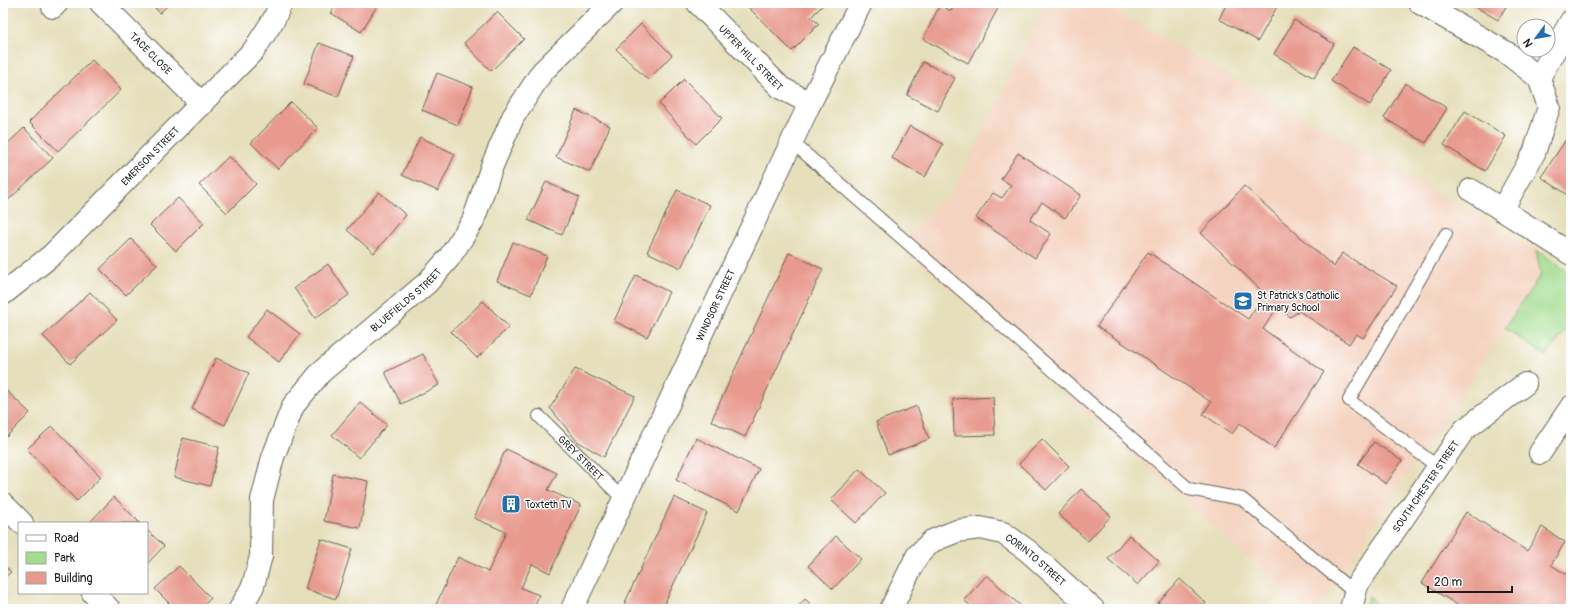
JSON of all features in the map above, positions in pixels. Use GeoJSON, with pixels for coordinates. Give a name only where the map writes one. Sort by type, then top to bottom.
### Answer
{"type":"FeatureCollection","features":[{"type":"Feature","properties":{"kind":"street","name":"TACE CLOSE"},"geometry":{"type":"LineString","coordinates":[[101,3],[202,104]]}},
{"type":"Feature","properties":{"kind":"street","name":"EMERSON STREET"},"geometry":{"type":"LineString","coordinates":[[3,294],[52,255],[254,50],[274,19],[281,3]]}},
{"type":"Feature","properties":{"kind":"street","name":"BLUEFIELDS STREET"},"geometry":{"type":"LineString","coordinates":[[240,609],[253,586],[262,556],[262,500],[273,457],[292,406],[320,372],[427,283],[449,258],[473,221],[492,166],[513,117],[525,98],[542,72],[612,3]]}},
{"type":"Feature","properties":{"kind":"street","name":"UPPER HILL STREET"},"geometry":{"type":"LineString","coordinates":[[698,3],[781,88],[810,103]]}},
{"type":"Feature","properties":{"kind":"street","name":"WINDSOR STREET"},"geometry":{"type":"LineString","coordinates":[[572,609],[810,103],[861,3]]}},
{"type":"Feature","properties":{"kind":"street"},"geometry":{"type":"LineString","coordinates":[[1420,3],[1507,53],[1539,78],[1549,107],[1534,153],[1502,210]]}},
{"type":"Feature","properties":{"kind":"street"},"geometry":{"type":"LineString","coordinates":[[1539,78],[1571,21]]}},
{"type":"Feature","properties":{"kind":"street"},"geometry":{"type":"LineString","coordinates":[[1471,190],[1571,254]]}},
{"type":"Feature","properties":{"kind":"street","name":"SOUTH CHESTER STREET"},"geometry":{"type":"LineString","coordinates":[[1353,601],[1357,585],[1464,430],[1525,384]]}},
{"type":"Feature","properties":{"kind":"street"},"geometry":{"type":"LineString","coordinates":[[1540,453],[1571,407]]}},
{"type":"Feature","properties":{"kind":"street"},"geometry":{"type":"LineString","coordinates":[[3,504],[21,522]]}},
{"type":"Feature","properties":{"kind":"street","name":"CORINTO STREET"},"geometry":{"type":"LineString","coordinates":[[891,609],[917,556],[932,541],[957,531],[980,528],[1003,533],[1028,551],[1093,609]]}},
{"type":"Feature","properties":{"kind":"street"},"geometry":{"type":"LineString","coordinates":[[94,594],[109,609]]}},
{"type":"Feature","properties":{"kind":"lane"},"geometry":{"type":"LineString","coordinates":[[792,142],[1189,489],[1242,499],[1353,601]]}},
{"type":"Feature","properties":{"kind":"lane"},"geometry":{"type":"LineString","coordinates":[[1438,467],[1349,400],[1446,234]]}},
{"type":"Feature","properties":{"kind":"lane","name":"GREY STREET"},"geometry":{"type":"LineString","coordinates":[[539,416],[623,499]]}},
{"type":"Feature","properties":{"kind":"shaded area","name":"St Patrick's Catholic Primary School"},"geometry":{"type":"Polygon","coordinates":[[[1047,3],[1102,3],[1536,250],[1541,274],[1319,609],[1305,609],[900,245],[943,198],[948,202],[1047,3]]]}},
{"type":"Feature","properties":{"kind":"green space"},"geometry":{"type":"Polygon","coordinates":[[[1536,250],[1571,274],[1571,323],[1546,356],[1505,328],[1541,274],[1536,250]]]}},
{"type":"Feature","properties":{"kind":"green space"},"geometry":{"type":"Polygon","coordinates":[[[1369,596],[1383,609],[1364,609],[1369,596]]]}},
{"type":"Feature","properties":{"kind":"building"},"geometry":{"type":"Polygon","coordinates":[[[150,3],[170,3],[160,13],[150,3]]]}},
{"type":"Feature","properties":{"kind":"building"},"geometry":{"type":"Polygon","coordinates":[[[337,3],[379,3],[361,32],[331,13],[337,3]]]}},
{"type":"Feature","properties":{"kind":"building"},"geometry":{"type":"Polygon","coordinates":[[[744,3],[825,3],[811,17],[819,24],[792,51],[744,3]]]}},
{"type":"Feature","properties":{"kind":"building"},"geometry":{"type":"Polygon","coordinates":[[[953,3],[1001,3],[968,63],[923,39],[940,5],[951,11],[955,4],[953,3]]]}},
{"type":"Feature","properties":{"kind":"building"},"geometry":{"type":"Polygon","coordinates":[[[1227,3],[1279,3],[1258,41],[1219,19],[1227,3]]]}},
{"type":"Feature","properties":{"kind":"building"},"geometry":{"type":"Polygon","coordinates":[[[1469,3],[1508,3],[1498,20],[1469,3]]]}},
{"type":"Feature","properties":{"kind":"building"},"geometry":{"type":"Polygon","coordinates":[[[497,12],[524,39],[491,71],[464,43],[497,12]]]}},
{"type":"Feature","properties":{"kind":"building"},"geometry":{"type":"Polygon","coordinates":[[[1294,20],[1334,44],[1314,78],[1274,54],[1294,20]]]}},
{"type":"Feature","properties":{"kind":"building"},"geometry":{"type":"Polygon","coordinates":[[[641,24],[672,55],[648,80],[616,49],[641,24]]]}},
{"type":"Feature","properties":{"kind":"building"},"geometry":{"type":"Polygon","coordinates":[[[319,43],[354,56],[338,97],[304,84],[319,43]]]}},
{"type":"Feature","properties":{"kind":"building"},"geometry":{"type":"Polygon","coordinates":[[[1353,47],[1391,70],[1370,105],[1331,81],[1353,47]]]}},
{"type":"Feature","properties":{"kind":"building"},"geometry":{"type":"Polygon","coordinates":[[[92,60],[121,90],[58,151],[29,122],[92,60]]]}},
{"type":"Feature","properties":{"kind":"building"},"geometry":{"type":"Polygon","coordinates":[[[923,62],[955,78],[938,111],[907,95],[923,62]]]}},
{"type":"Feature","properties":{"kind":"building"},"geometry":{"type":"Polygon","coordinates":[[[437,73],[473,87],[458,125],[422,110],[437,73]]]}},
{"type":"Feature","properties":{"kind":"building"},"geometry":{"type":"Polygon","coordinates":[[[684,79],[722,118],[696,144],[659,104],[684,79]]]}},
{"type":"Feature","properties":{"kind":"building"},"geometry":{"type":"Polygon","coordinates":[[[1405,83],[1447,108],[1426,143],[1384,118],[1405,83]]]}},
{"type":"Feature","properties":{"kind":"building"},"geometry":{"type":"Polygon","coordinates":[[[291,102],[318,128],[278,169],[251,143],[291,102]]]}},
{"type":"Feature","properties":{"kind":"building"},"geometry":{"type":"Polygon","coordinates":[[[576,110],[610,126],[590,172],[556,157],[576,110]]]}},
{"type":"Feature","properties":{"kind":"building"},"geometry":{"type":"Polygon","coordinates":[[[1465,111],[1506,136],[1485,171],[1444,145],[1465,111]]]}},
{"type":"Feature","properties":{"kind":"building"},"geometry":{"type":"Polygon","coordinates":[[[910,126],[943,144],[925,177],[892,158],[910,126]]]}},
{"type":"Feature","properties":{"kind":"building"},"geometry":{"type":"Polygon","coordinates":[[[24,128],[53,158],[3,205],[3,148],[24,128]]]}},
{"type":"Feature","properties":{"kind":"building"},"geometry":{"type":"Polygon","coordinates":[[[1571,132],[1571,197],[1541,177],[1571,132]]]}},
{"type":"Feature","properties":{"kind":"building"},"geometry":{"type":"Polygon","coordinates":[[[420,137],[455,154],[438,191],[402,175],[420,137]]]}},
{"type":"Feature","properties":{"kind":"building"},"geometry":{"type":"Polygon","coordinates":[[[1018,153],[1081,195],[1065,218],[1042,202],[1030,220],[1051,234],[1035,258],[976,218],[993,193],[1002,198],[1011,185],[1001,179],[1018,153]]]}},
{"type":"Feature","properties":{"kind":"building"},"geometry":{"type":"Polygon","coordinates":[[[229,156],[256,184],[227,213],[199,185],[229,156]]]}},
{"type":"Feature","properties":{"kind":"building"},"geometry":{"type":"Polygon","coordinates":[[[546,182],[579,197],[562,235],[528,220],[546,182]]]}},
{"type":"Feature","properties":{"kind":"building"},"geometry":{"type":"Polygon","coordinates":[[[1244,186],[1334,267],[1342,253],[1397,286],[1363,338],[1356,334],[1349,344],[1299,311],[1290,317],[1278,306],[1263,329],[1324,372],[1274,448],[1240,423],[1232,434],[1203,414],[1211,402],[1097,326],[1148,252],[1248,319],[1265,294],[1201,233],[1244,186]]]}},
{"type":"Feature","properties":{"kind":"building"},"geometry":{"type":"Polygon","coordinates":[[[677,190],[710,205],[681,268],[647,252],[677,190]]]}},
{"type":"Feature","properties":{"kind":"building"},"geometry":{"type":"Polygon","coordinates":[[[379,192],[406,215],[374,253],[347,230],[379,192]]]}},
{"type":"Feature","properties":{"kind":"building"},"geometry":{"type":"Polygon","coordinates":[[[178,198],[204,223],[176,251],[150,225],[178,198]]]}},
{"type":"Feature","properties":{"kind":"building"},"geometry":{"type":"Polygon","coordinates":[[[131,239],[157,265],[126,295],[100,269],[131,239]]]}},
{"type":"Feature","properties":{"kind":"building"},"geometry":{"type":"Polygon","coordinates":[[[513,242],[547,256],[531,295],[497,281],[513,242]]]}},
{"type":"Feature","properties":{"kind":"building"},"geometry":{"type":"Polygon","coordinates":[[[789,253],[823,269],[745,437],[711,421],[789,253]]]}},
{"type":"Feature","properties":{"kind":"building"},"geometry":{"type":"Polygon","coordinates":[[[328,264],[349,295],[315,318],[294,288],[328,264]]]}},
{"type":"Feature","properties":{"kind":"building"},"geometry":{"type":"Polygon","coordinates":[[[636,275],[669,292],[647,337],[614,321],[636,275]]]}},
{"type":"Feature","properties":{"kind":"building"},"geometry":{"type":"Polygon","coordinates":[[[90,292],[117,320],[70,364],[43,336],[90,292]]]}},
{"type":"Feature","properties":{"kind":"building"},"geometry":{"type":"Polygon","coordinates":[[[483,301],[509,327],[477,358],[451,332],[483,301]]]}},
{"type":"Feature","properties":{"kind":"building"},"geometry":{"type":"Polygon","coordinates":[[[267,309],[300,334],[279,362],[246,337],[267,309]]]}},
{"type":"Feature","properties":{"kind":"building"},"geometry":{"type":"Polygon","coordinates":[[[423,354],[439,385],[401,404],[385,372],[423,354]]]}},
{"type":"Feature","properties":{"kind":"building"},"geometry":{"type":"Polygon","coordinates":[[[216,358],[249,373],[225,425],[192,409],[216,358]]]}},
{"type":"Feature","properties":{"kind":"building"},"geometry":{"type":"Polygon","coordinates":[[[575,369],[635,396],[604,457],[577,441],[550,408],[575,369]]]}},
{"type":"Feature","properties":{"kind":"building"},"geometry":{"type":"Polygon","coordinates":[[[3,387],[30,413],[6,437],[3,435],[3,387]]]}},
{"type":"Feature","properties":{"kind":"building"},"geometry":{"type":"Polygon","coordinates":[[[993,397],[995,435],[954,436],[953,399],[993,397]]]}},
{"type":"Feature","properties":{"kind":"building"},"geometry":{"type":"Polygon","coordinates":[[[360,402],[387,425],[359,458],[332,435],[360,402]]]}},
{"type":"Feature","properties":{"kind":"building"},"geometry":{"type":"Polygon","coordinates":[[[917,406],[929,439],[888,455],[876,422],[917,406]]]}},
{"type":"Feature","properties":{"kind":"building"},"geometry":{"type":"Polygon","coordinates":[[[52,426],[101,477],[77,501],[27,449],[52,426]]]}},
{"type":"Feature","properties":{"kind":"building"},"geometry":{"type":"Polygon","coordinates":[[[183,438],[219,447],[210,486],[174,477],[183,438]]]}},
{"type":"Feature","properties":{"kind":"building"},"geometry":{"type":"Polygon","coordinates":[[[696,438],[759,469],[739,511],[676,480],[696,438]]]}},
{"type":"Feature","properties":{"kind":"building"},"geometry":{"type":"Polygon","coordinates":[[[1042,439],[1069,466],[1046,490],[1019,464],[1042,439]]]}},
{"type":"Feature","properties":{"kind":"building"},"geometry":{"type":"Polygon","coordinates":[[[1374,442],[1402,461],[1386,484],[1358,464],[1374,442]]]}},
{"type":"Feature","properties":{"kind":"building"},"geometry":{"type":"Polygon","coordinates":[[[506,449],[557,473],[548,490],[581,505],[550,573],[532,564],[521,588],[539,595],[533,609],[434,609],[458,557],[488,572],[506,532],[474,518],[506,449]]]}},
{"type":"Feature","properties":{"kind":"building"},"geometry":{"type":"Polygon","coordinates":[[[859,469],[885,493],[856,523],[831,500],[859,469]]]}},
{"type":"Feature","properties":{"kind":"building"},"geometry":{"type":"Polygon","coordinates":[[[333,474],[368,481],[360,528],[324,521],[333,474]]]}},
{"type":"Feature","properties":{"kind":"building"},"geometry":{"type":"Polygon","coordinates":[[[1081,489],[1111,516],[1088,541],[1058,514],[1081,489]]]}},
{"type":"Feature","properties":{"kind":"building"},"geometry":{"type":"Polygon","coordinates":[[[114,497],[139,522],[90,522],[114,497]]]}},
{"type":"Feature","properties":{"kind":"building"},"geometry":{"type":"Polygon","coordinates":[[[674,497],[707,513],[662,609],[622,609],[674,497]]]}},
{"type":"Feature","properties":{"kind":"building"},"geometry":{"type":"Polygon","coordinates":[[[1466,512],[1527,551],[1542,527],[1565,542],[1551,565],[1571,577],[1571,597],[1563,609],[1464,609],[1422,583],[1466,512]]]}},
{"type":"Feature","properties":{"kind":"building"},"geometry":{"type":"Polygon","coordinates":[[[148,531],[164,546],[148,563],[148,531]]]}},
{"type":"Feature","properties":{"kind":"building"},"geometry":{"type":"Polygon","coordinates":[[[1129,535],[1159,561],[1138,585],[1108,559],[1129,535]]]}},
{"type":"Feature","properties":{"kind":"building"},"geometry":{"type":"Polygon","coordinates":[[[836,536],[861,559],[833,589],[808,566],[836,536]]]}},
{"type":"Feature","properties":{"kind":"building"},"geometry":{"type":"Polygon","coordinates":[[[321,539],[352,549],[336,599],[305,589],[321,539]]]}},
{"type":"Feature","properties":{"kind":"building"},"geometry":{"type":"Polygon","coordinates":[[[3,564],[11,572],[3,579],[3,564]]]}},
{"type":"Feature","properties":{"kind":"building"},"geometry":{"type":"Polygon","coordinates":[[[179,566],[211,598],[200,609],[175,609],[155,589],[179,566]]]}},
{"type":"Feature","properties":{"kind":"building"},"geometry":{"type":"Polygon","coordinates":[[[987,575],[1024,609],[974,609],[964,600],[987,575]]]}},
{"type":"Feature","properties":{"kind":"building"},"geometry":{"type":"Polygon","coordinates":[[[1180,579],[1206,603],[1201,609],[1160,609],[1156,605],[1180,579]]]}},
{"type":"Feature","properties":{"kind":"building"},"geometry":{"type":"Polygon","coordinates":[[[805,599],[816,609],[796,609],[805,599]]]}},
{"type":"Feature","properties":{"kind":"place","name":"St Patrick's Catholic Primary School"},"geometry":{"type":"Point","coordinates":[1243,301]}},
{"type":"Feature","properties":{"kind":"place","name":"Toxteth TV"},"geometry":{"type":"Point","coordinates":[511,504]}}]}
